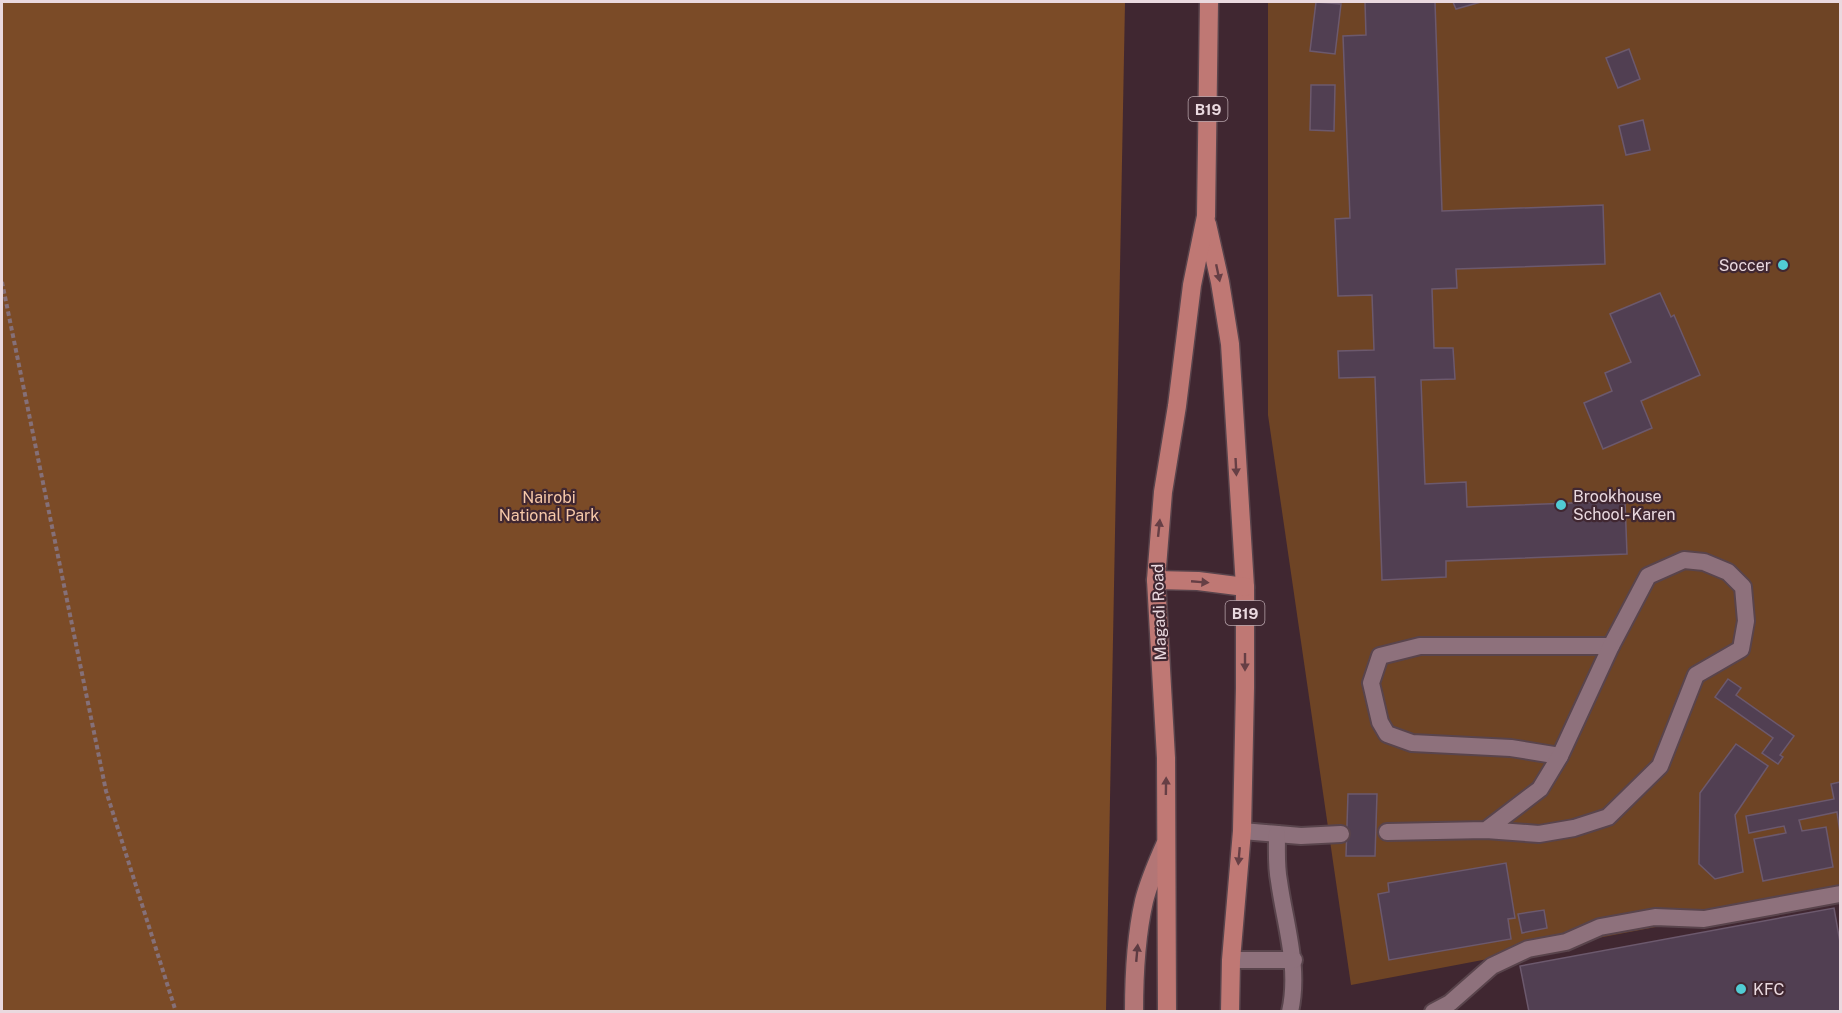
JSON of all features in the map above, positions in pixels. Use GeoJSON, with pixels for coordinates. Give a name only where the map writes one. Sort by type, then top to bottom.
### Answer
{"type":"FeatureCollection","features":[{"type":"Feature","properties":{"kind":"highway","name":"Magadi Road"},"geometry":{"type":"LineString","coordinates":[[1167,1011],[1166,758],[1156,580],[1163,492],[1177,406],[1192,285],[1206,216],[1209,2]]}},
{"type":"Feature","properties":{"kind":"highway","name":"Magadi Road"},"geometry":{"type":"LineString","coordinates":[[1206,216],[1230,344],[1245,587],[1242,831],[1231,960],[1230,1011]]}},
{"type":"Feature","properties":{"kind":"highway"},"geometry":{"type":"LineString","coordinates":[[1156,580],[1198,581],[1245,587]]}},
{"type":"Feature","properties":{"kind":"main road"},"geometry":{"type":"LineString","coordinates":[[1134,1011],[1144,902],[1152,873],[1165,844]]}},
{"type":"Feature","properties":{"kind":"lane"},"geometry":{"type":"LineString","coordinates":[[1387,832],[1486,830],[1539,834],[1574,828],[1608,817],[1660,766],[1696,675],[1741,649],[1746,621],[1743,587],[1728,572],[1704,562],[1684,560],[1648,576],[1611,646],[1560,756],[1540,789],[1486,830]]}},
{"type":"Feature","properties":{"kind":"lane"},"geometry":{"type":"LineString","coordinates":[[1560,756],[1511,748],[1412,743],[1387,734],[1380,722],[1371,683],[1380,656],[1420,646],[1611,646]]}},
{"type":"Feature","properties":{"kind":"lane"},"geometry":{"type":"LineString","coordinates":[[1242,831],[1301,836],[1341,834]]}},
{"type":"Feature","properties":{"kind":"lane"},"geometry":{"type":"LineString","coordinates":[[1277,834],[1278,878],[1294,960],[1293,998],[1290,1011]]}},
{"type":"Feature","properties":{"kind":"lane"},"geometry":{"type":"LineString","coordinates":[[1433,1011],[1450,1003],[1492,966],[1528,949],[1566,942],[1600,927],[1655,917],[1704,919],[1840,894]]}},
{"type":"Feature","properties":{"kind":"lane"},"geometry":{"type":"LineString","coordinates":[[1231,960],[1294,960]]}},
{"type":"Feature","properties":{"kind":"path"},"geometry":{"type":"LineString","coordinates":[[2,282],[106,791],[176,1011]]}},
{"type":"Feature","properties":{"kind":"shaded area","name":"Brookhouse School- Karen"},"geometry":{"type":"Polygon","coordinates":[[[1268,2],[1840,2],[1840,892],[1351,985],[1268,415],[1268,2]]]}},
{"type":"Feature","properties":{"kind":"green space","name":"Nairobi National Park"},"geometry":{"type":"Polygon","coordinates":[[[2,2],[1125,2],[1106,1011],[2,1011],[2,2]]]}},
{"type":"Feature","properties":{"kind":"building"},"geometry":{"type":"Polygon","coordinates":[[[1316,2],[1341,4],[1335,54],[1310,51],[1316,2]]]}},
{"type":"Feature","properties":{"kind":"building"},"geometry":{"type":"Polygon","coordinates":[[[1365,2],[1435,2],[1442,211],[1603,205],[1605,264],[1456,269],[1457,288],[1432,289],[1434,348],[1453,348],[1455,379],[1421,380],[1425,484],[1466,482],[1467,507],[1625,501],[1627,554],[1446,561],[1446,577],[1382,580],[1375,377],[1339,378],[1338,351],[1374,350],[1372,295],[1338,296],[1335,219],[1350,218],[1343,36],[1366,35],[1365,2]]]}},
{"type":"Feature","properties":{"kind":"building"},"geometry":{"type":"Polygon","coordinates":[[[1453,2],[1481,2],[1456,9],[1453,2]]]}},
{"type":"Feature","properties":{"kind":"building"},"geometry":{"type":"Polygon","coordinates":[[[1629,49],[1640,79],[1618,88],[1606,58],[1629,49]]]}},
{"type":"Feature","properties":{"kind":"building"},"geometry":{"type":"Polygon","coordinates":[[[1311,85],[1335,85],[1334,131],[1310,130],[1311,85]]]}},
{"type":"Feature","properties":{"kind":"building"},"geometry":{"type":"Polygon","coordinates":[[[1643,120],[1650,150],[1626,155],[1619,126],[1643,120]]]}},
{"type":"Feature","properties":{"kind":"building"},"geometry":{"type":"Polygon","coordinates":[[[1660,293],[1671,317],[1674,315],[1700,375],[1641,401],[1652,428],[1603,449],[1584,403],[1612,391],[1605,373],[1631,362],[1610,314],[1660,293]]]}},
{"type":"Feature","properties":{"kind":"building"},"geometry":{"type":"Polygon","coordinates":[[[1728,679],[1741,688],[1736,695],[1794,736],[1780,755],[1783,757],[1778,764],[1762,753],[1773,738],[1715,697],[1728,679]]]}},
{"type":"Feature","properties":{"kind":"building"},"geometry":{"type":"Polygon","coordinates":[[[1736,744],[1768,766],[1735,815],[1743,872],[1715,879],[1699,864],[1700,793],[1736,744]]]}},
{"type":"Feature","properties":{"kind":"building"},"geometry":{"type":"Polygon","coordinates":[[[1840,782],[1840,833],[1837,812],[1799,820],[1802,831],[1826,827],[1833,867],[1763,881],[1754,839],[1786,833],[1784,826],[1749,833],[1746,816],[1834,799],[1831,784],[1840,782]]]}},
{"type":"Feature","properties":{"kind":"building"},"geometry":{"type":"Polygon","coordinates":[[[1348,794],[1377,794],[1375,856],[1346,856],[1348,794]]]}},
{"type":"Feature","properties":{"kind":"building"},"geometry":{"type":"Polygon","coordinates":[[[1506,863],[1515,918],[1508,919],[1511,939],[1389,960],[1378,894],[1389,892],[1388,883],[1506,863]]]}},
{"type":"Feature","properties":{"kind":"building"},"geometry":{"type":"Polygon","coordinates":[[[1834,908],[1840,942],[1840,1012],[1529,1012],[1520,966],[1834,908]]]}},
{"type":"Feature","properties":{"kind":"building"},"geometry":{"type":"Polygon","coordinates":[[[1544,910],[1547,928],[1522,933],[1518,914],[1544,910]]]}},
{"type":"Feature","properties":{"kind":"place","name":"Soccer"},"geometry":{"type":"Point","coordinates":[1783,265]}},
{"type":"Feature","properties":{"kind":"place","name":"Brookhouse School- Karen"},"geometry":{"type":"Point","coordinates":[1561,505]}},
{"type":"Feature","properties":{"kind":"place","name":"KFC"},"geometry":{"type":"Point","coordinates":[1741,989]}}]}
